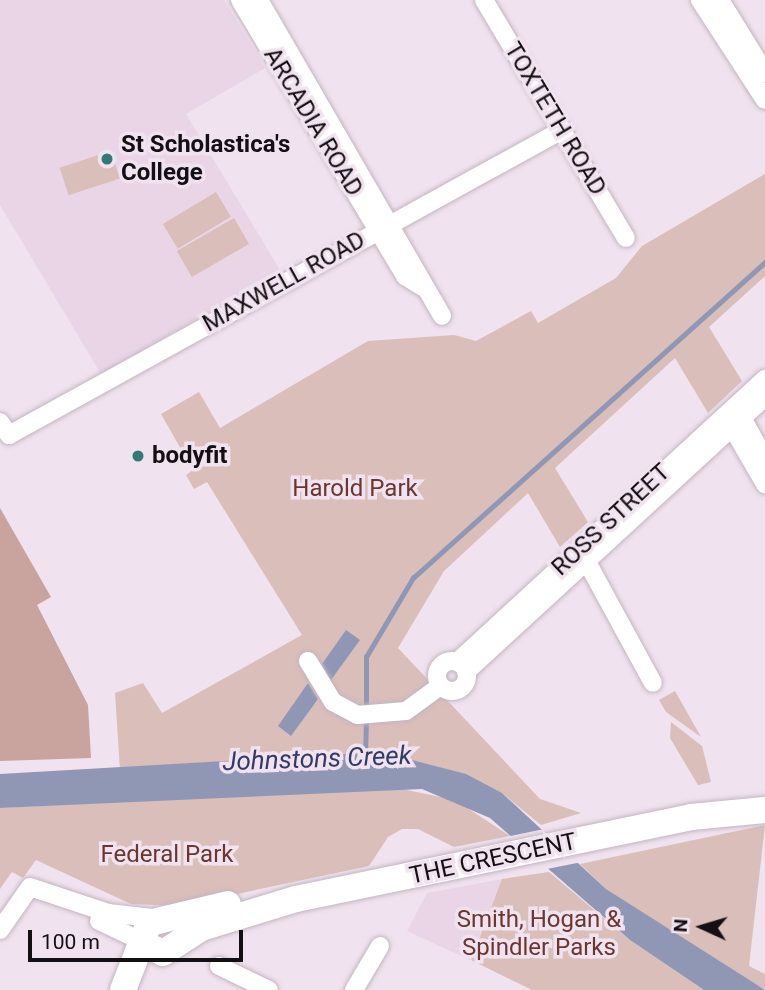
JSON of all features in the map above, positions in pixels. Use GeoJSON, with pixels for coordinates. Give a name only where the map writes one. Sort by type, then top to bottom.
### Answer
{"type":"FeatureCollection","features":[{"type":"Feature","properties":{"kind":"main road","name":"THE CRESCENT"},"geometry":{"type":"LineString","coordinates":[[691,817],[765,791]]}},
{"type":"Feature","properties":{"kind":"main road","name":"THE CRESCENT"},"geometry":{"type":"LineString","coordinates":[[130,990],[173,947],[201,928],[296,899],[691,817],[765,810]]}},
{"type":"Feature","properties":{"kind":"main road","name":"THE CRESCENT"},"geometry":{"type":"LineString","coordinates":[[162,919],[234,903],[296,899]]}},
{"type":"Feature","properties":{"kind":"main road"},"geometry":{"type":"LineString","coordinates":[[123,990],[141,942],[143,928],[162,919],[176,930],[173,947],[154,953],[141,942]]}},
{"type":"Feature","properties":{"kind":"street","name":"ARCADIA ROAD"},"geometry":{"type":"LineString","coordinates":[[240,0],[259,11],[385,226],[405,276],[424,288],[442,316]]}},
{"type":"Feature","properties":{"kind":"street","name":"TOXTETH ROAD"},"geometry":{"type":"LineString","coordinates":[[484,0],[626,238]]}},
{"type":"Feature","properties":{"kind":"street"},"geometry":{"type":"LineString","coordinates":[[700,0],[765,100]]}},
{"type":"Feature","properties":{"kind":"street"},"geometry":{"type":"LineString","coordinates":[[720,0],[765,73]]}},
{"type":"Feature","properties":{"kind":"street","name":"MAXWELL ROAD"},"geometry":{"type":"LineString","coordinates":[[4,429],[562,131]]}},
{"type":"Feature","properties":{"kind":"street","name":"ROSS STREET"},"geometry":{"type":"LineString","coordinates":[[308,661],[333,702],[365,715],[411,709],[440,686],[438,669],[461,667],[734,417],[765,379]]}},
{"type":"Feature","properties":{"kind":"street","name":"ROSS STREET"},"geometry":{"type":"LineString","coordinates":[[734,417],[765,397]]}},
{"type":"Feature","properties":{"kind":"street"},"geometry":{"type":"LineString","coordinates":[[734,417],[765,459]]}},
{"type":"Feature","properties":{"kind":"street"},"geometry":{"type":"LineString","coordinates":[[734,417],[765,484]]}},
{"type":"Feature","properties":{"kind":"street"},"geometry":{"type":"LineString","coordinates":[[583,555],[653,683]]}},
{"type":"Feature","properties":{"kind":"street"},"geometry":{"type":"LineString","coordinates":[[0,930],[30,887],[111,914],[162,919]]}},
{"type":"Feature","properties":{"kind":"street"},"geometry":{"type":"LineString","coordinates":[[74,902],[141,942]]}},
{"type":"Feature","properties":{"kind":"street"},"geometry":{"type":"LineString","coordinates":[[354,990],[380,946]]}},
{"type":"Feature","properties":{"kind":"street"},"geometry":{"type":"LineString","coordinates":[[219,966],[269,990]]}},
{"type":"Feature","properties":{"kind":"shaded area","name":"St Scholastica's College"},"geometry":{"type":"Polygon","coordinates":[[[0,0],[224,0],[265,68],[186,114],[280,270],[101,374],[0,205],[0,0]]]}},
{"type":"Feature","properties":{"kind":"shaded area"},"geometry":{"type":"Polygon","coordinates":[[[0,508],[51,597],[37,605],[88,705],[91,758],[0,761],[0,508]]]}},
{"type":"Feature","properties":{"kind":"shaded area"},"geometry":{"type":"Polygon","coordinates":[[[502,879],[470,960],[407,931],[427,893],[502,879]]]}},
{"type":"Feature","properties":{"kind":"green space"},"geometry":{"type":"Polygon","coordinates":[[[111,151],[120,179],[69,195],[60,168],[111,151]]]}},
{"type":"Feature","properties":{"kind":"green space","name":"Harold Park"},"geometry":{"type":"Polygon","coordinates":[[[765,174],[765,276],[709,327],[742,381],[708,413],[675,358],[555,468],[588,522],[560,547],[528,493],[444,571],[398,648],[540,799],[581,813],[541,825],[502,793],[381,752],[120,770],[115,693],[143,683],[162,713],[302,635],[207,482],[194,489],[186,475],[193,470],[161,414],[199,392],[220,428],[368,341],[454,335],[476,341],[531,311],[538,323],[616,278],[642,246],[765,174]]]}},
{"type":"Feature","properties":{"kind":"green space"},"geometry":{"type":"Polygon","coordinates":[[[216,192],[231,217],[178,249],[163,224],[216,192]]]}},
{"type":"Feature","properties":{"kind":"green space"},"geometry":{"type":"Polygon","coordinates":[[[234,218],[249,244],[192,277],[177,251],[234,218]]]}},
{"type":"Feature","properties":{"kind":"green space"},"geometry":{"type":"Polygon","coordinates":[[[675,691],[701,737],[666,712],[659,700],[675,691]]]}},
{"type":"Feature","properties":{"kind":"green space"},"geometry":{"type":"Polygon","coordinates":[[[671,722],[702,746],[711,782],[698,785],[670,738],[671,722]]]}},
{"type":"Feature","properties":{"kind":"green space","name":"Federal Park"},"geometry":{"type":"Polygon","coordinates":[[[392,787],[455,800],[510,836],[454,847],[418,829],[402,829],[388,837],[369,866],[180,906],[131,904],[36,860],[23,878],[12,872],[0,889],[0,808],[392,787]]]}},
{"type":"Feature","properties":{"kind":"green space"},"geometry":{"type":"Polygon","coordinates":[[[765,825],[749,966],[765,974],[765,989],[725,970],[606,889],[580,864],[765,825]]]}},
{"type":"Feature","properties":{"kind":"green space","name":"Smith, Hogan & Spindler Parks"},"geometry":{"type":"Polygon","coordinates":[[[549,872],[630,940],[704,990],[532,990],[471,960],[502,879],[549,872]]]}},
{"type":"Feature","properties":{"kind":"water"},"geometry":{"type":"Polygon","coordinates":[[[346,630],[360,640],[331,680],[322,664],[346,630]]]}},
{"type":"Feature","properties":{"kind":"water"},"geometry":{"type":"Polygon","coordinates":[[[308,683],[318,699],[291,736],[278,726],[308,683]]]}},
{"type":"Feature","properties":{"kind":"water","name":"Johnstons Creek"},"geometry":{"type":"Polygon","coordinates":[[[381,752],[466,774],[502,793],[606,889],[765,990],[704,990],[630,940],[490,818],[422,789],[0,808],[0,774],[381,752]]]}},
{"type":"Feature","properties":{"kind":"pier"},"geometry":{"type":"Polygon","coordinates":[[[549,828],[582,862],[542,870],[505,837],[549,828]]]}},
{"type":"Feature","properties":{"kind":"waterway"},"geometry":{"type":"LineString","coordinates":[[366,710],[366,657],[413,578],[765,262]]}},
{"type":"Feature","properties":{"kind":"waterway"},"geometry":{"type":"LineString","coordinates":[[365,759],[366,719]]}},
{"type":"Feature","properties":{"kind":"place","name":"St Scholastica's College"},"geometry":{"type":"Point","coordinates":[107,159]}},
{"type":"Feature","properties":{"kind":"place","name":"bodyfit"},"geometry":{"type":"Point","coordinates":[138,456]}}]}
